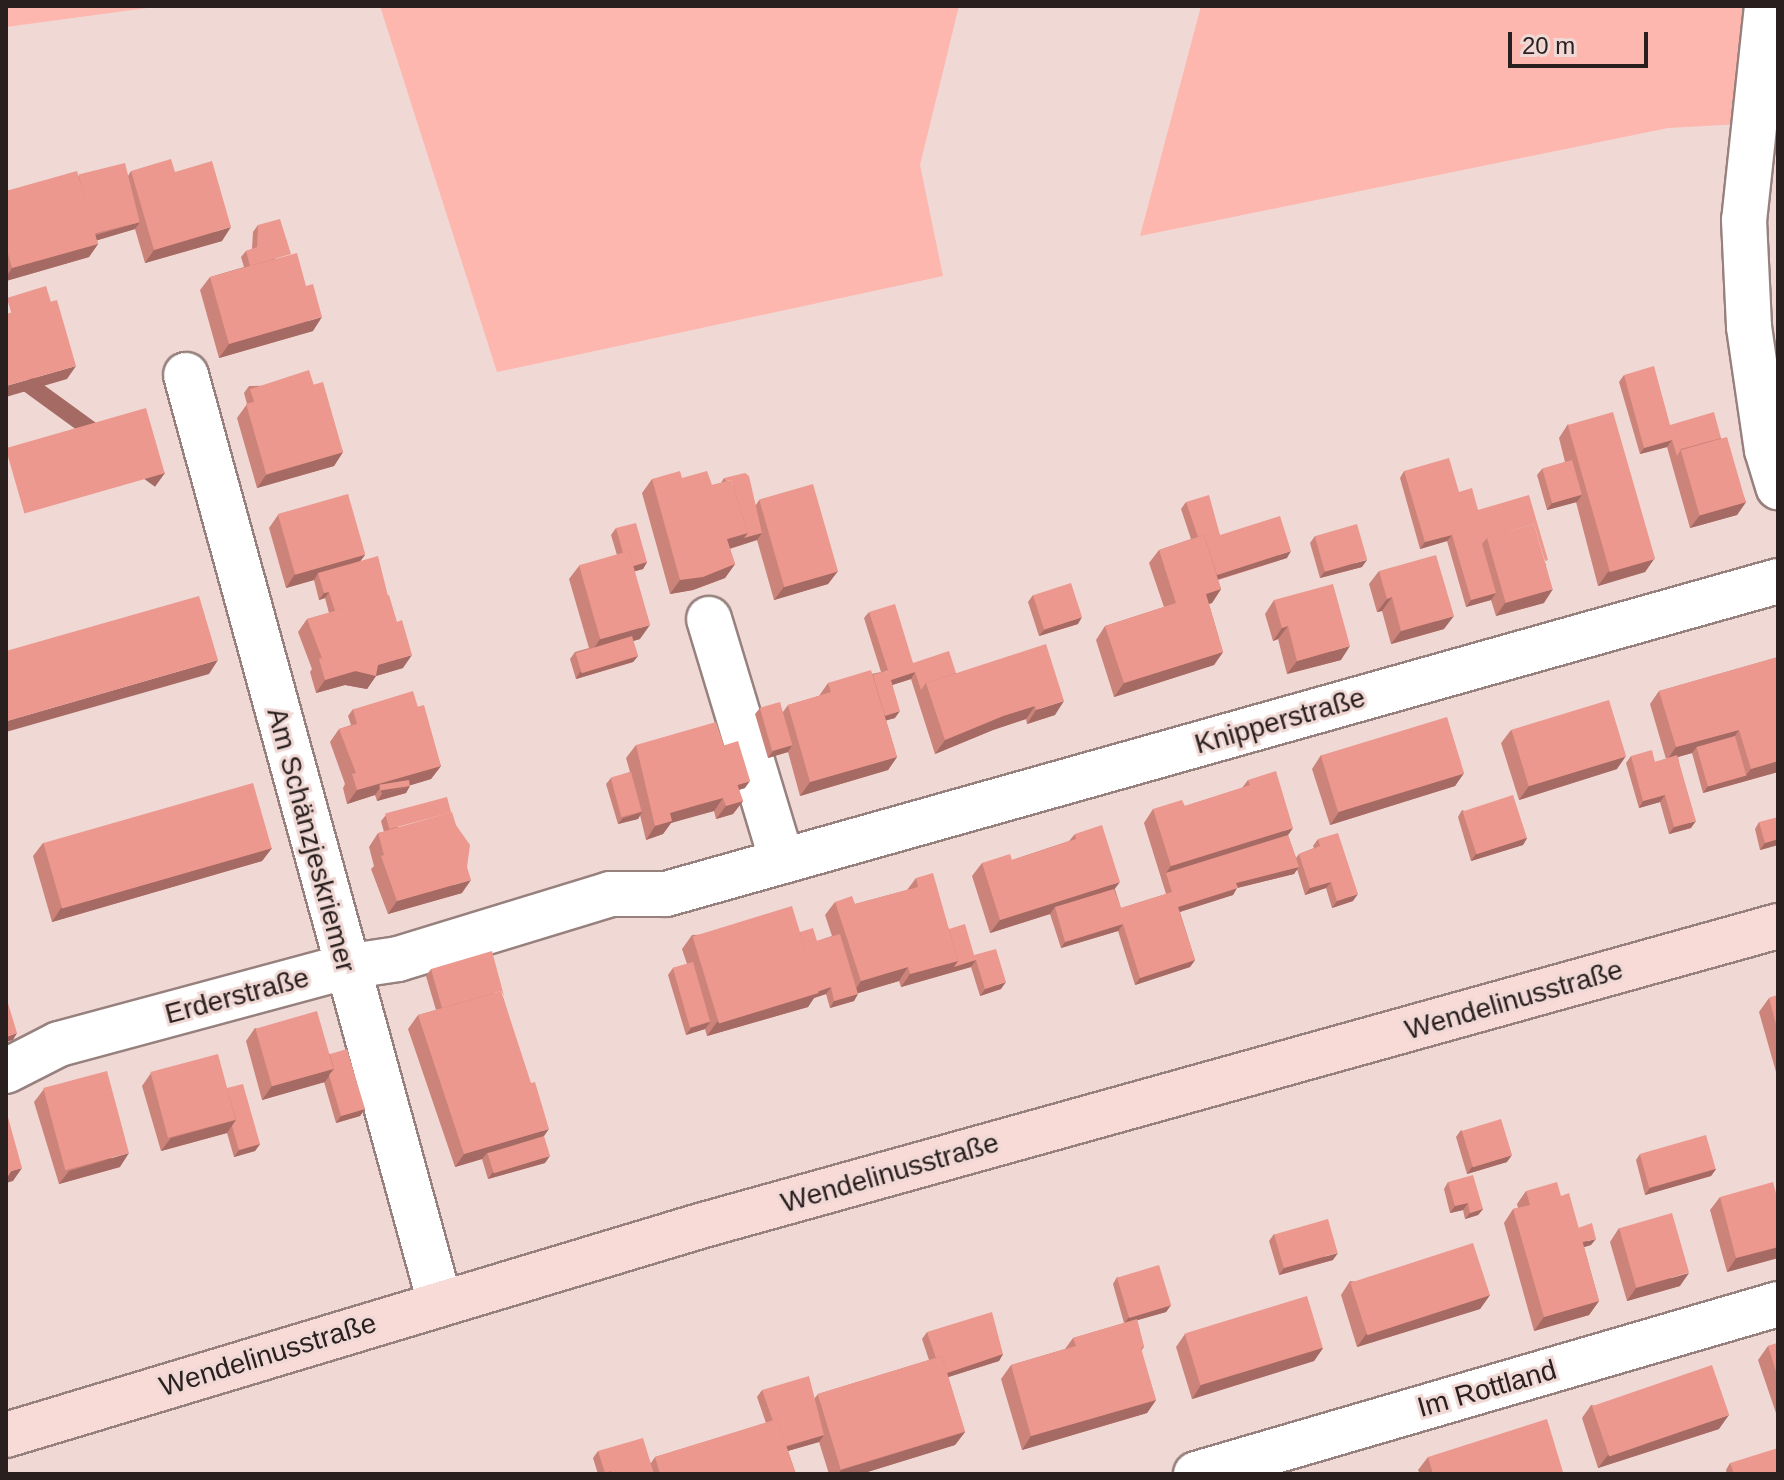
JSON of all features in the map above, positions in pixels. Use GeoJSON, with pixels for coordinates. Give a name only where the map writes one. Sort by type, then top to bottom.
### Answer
{"type":"FeatureCollection","features":[{"type":"Feature","properties":{"kind":"main road","name":"Wendelinusstraße"},"geometry":{"type":"LineString","coordinates":[[6,1435],[716,1221],[1778,926]]}},
{"type":"Feature","properties":{"kind":"street"},"geometry":{"type":"LineString","coordinates":[[1767,6],[1744,220],[1749,327],[1769,397],[1767,450],[1778,487]]}},
{"type":"Feature","properties":{"kind":"street","name":"Am Schänzjeskriemer"},"geometry":{"type":"LineString","coordinates":[[186,375],[345,967],[440,1303]]}},
{"type":"Feature","properties":{"kind":"street","name":"Knipperstraße"},"geometry":{"type":"LineString","coordinates":[[610,894],[666,894],[1778,581]]}},
{"type":"Feature","properties":{"kind":"street"},"geometry":{"type":"LineString","coordinates":[[709,619],[782,861]]}},
{"type":"Feature","properties":{"kind":"street","name":"Erderstraße"},"geometry":{"type":"LineString","coordinates":[[6,1071],[59,1044],[345,967],[398,959],[610,894]]}},
{"type":"Feature","properties":{"kind":"street","name":"Im Rottland"},"geometry":{"type":"LineString","coordinates":[[1196,1474],[1778,1304]]}},
{"type":"Feature","properties":{"kind":"shaded area"},"geometry":{"type":"Polygon","coordinates":[[[6,6],[162,6],[6,27],[6,6]]]}},
{"type":"Feature","properties":{"kind":"shaded area"},"geometry":{"type":"Polygon","coordinates":[[[380,6],[959,6],[920,165],[943,276],[497,372],[380,6]]]}},
{"type":"Feature","properties":{"kind":"shaded area"},"geometry":{"type":"Polygon","coordinates":[[[1201,6],[1778,6],[1778,122],[1668,128],[1140,236],[1201,6]]]}},
{"type":"Feature","properties":{"kind":"building"},"geometry":{"type":"Polygon","coordinates":[[[171,159],[175,172],[212,161],[231,227],[154,250],[131,171],[171,159]]]}},
{"type":"Feature","properties":{"kind":"building"},"geometry":{"type":"Polygon","coordinates":[[[125,163],[140,222],[93,234],[78,175],[125,163]]]}},
{"type":"Feature","properties":{"kind":"building"},"geometry":{"type":"Polygon","coordinates":[[[77,171],[98,244],[12,268],[6,247],[6,191],[77,171]]]}},
{"type":"Feature","properties":{"kind":"building"},"geometry":{"type":"Polygon","coordinates":[[[280,219],[291,254],[250,266],[246,251],[257,247],[258,225],[280,219]]]}},
{"type":"Feature","properties":{"kind":"building"},"geometry":{"type":"Polygon","coordinates":[[[297,253],[306,286],[313,284],[322,317],[229,344],[210,277],[297,253]]]}},
{"type":"Feature","properties":{"kind":"building"},"geometry":{"type":"Polygon","coordinates":[[[46,286],[51,302],[12,314],[7,298],[46,286]]]}},
{"type":"Feature","properties":{"kind":"building"},"geometry":{"type":"Polygon","coordinates":[[[57,300],[76,366],[6,386],[6,314],[57,300]]]}},
{"type":"Feature","properties":{"kind":"building"},"geometry":{"type":"Polygon","coordinates":[[[1654,366],[1670,425],[1714,412],[1721,438],[1681,449],[1677,456],[1672,440],[1644,448],[1624,375],[1654,366]]]}},
{"type":"Feature","properties":{"kind":"building"},"geometry":{"type":"Polygon","coordinates":[[[309,370],[314,385],[255,404],[250,389],[309,370]]]}},
{"type":"Feature","properties":{"kind":"building"},"geometry":{"type":"Polygon","coordinates":[[[323,382],[343,452],[266,474],[246,404],[323,382]]]}},
{"type":"Feature","properties":{"kind":"building"},"geometry":{"type":"Polygon","coordinates":[[[146,408],[165,473],[24,514],[6,448],[146,408]]]}},
{"type":"Feature","properties":{"kind":"building"},"geometry":{"type":"Polygon","coordinates":[[[1613,412],[1655,559],[1610,572],[1568,425],[1613,412]]]}},
{"type":"Feature","properties":{"kind":"building"},"geometry":{"type":"Polygon","coordinates":[[[1727,437],[1746,502],[1700,516],[1681,450],[1727,437]]]}},
{"type":"Feature","properties":{"kind":"building"},"geometry":{"type":"Polygon","coordinates":[[[1449,458],[1459,492],[1472,488],[1478,510],[1529,495],[1548,560],[1545,561],[1534,524],[1487,538],[1482,544],[1496,593],[1471,600],[1452,535],[1425,542],[1404,471],[1449,458]]]}},
{"type":"Feature","properties":{"kind":"building"},"geometry":{"type":"Polygon","coordinates":[[[1572,460],[1582,495],[1552,503],[1542,469],[1572,460]]]}},
{"type":"Feature","properties":{"kind":"building"},"geometry":{"type":"Polygon","coordinates":[[[680,471],[682,478],[707,471],[712,485],[731,480],[748,533],[727,539],[735,564],[703,577],[680,580],[652,479],[680,471]]]}},
{"type":"Feature","properties":{"kind":"building"},"geometry":{"type":"Polygon","coordinates":[[[745,473],[749,476],[762,533],[744,538],[748,533],[731,480],[724,478],[745,473]]]}},
{"type":"Feature","properties":{"kind":"building"},"geometry":{"type":"Polygon","coordinates":[[[813,484],[838,571],[784,587],[759,499],[813,484]]]}},
{"type":"Feature","properties":{"kind":"building"},"geometry":{"type":"Polygon","coordinates":[[[348,494],[365,555],[295,575],[278,514],[348,494]]]}},
{"type":"Feature","properties":{"kind":"building"},"geometry":{"type":"Polygon","coordinates":[[[1209,495],[1220,535],[1280,516],[1291,551],[1217,575],[1204,535],[1198,537],[1186,502],[1209,495]]]}},
{"type":"Feature","properties":{"kind":"building"},"geometry":{"type":"Polygon","coordinates":[[[636,523],[647,562],[633,566],[629,551],[623,553],[616,528],[636,523]]]}},
{"type":"Feature","properties":{"kind":"building"},"geometry":{"type":"Polygon","coordinates":[[[1357,524],[1367,560],[1325,572],[1315,536],[1357,524]]]}},
{"type":"Feature","properties":{"kind":"building"},"geometry":{"type":"Polygon","coordinates":[[[1534,524],[1553,589],[1506,603],[1487,538],[1534,524]]]}},
{"type":"Feature","properties":{"kind":"building"},"geometry":{"type":"Polygon","coordinates":[[[1204,535],[1221,589],[1206,594],[1223,652],[1124,683],[1105,626],[1176,603],[1159,550],[1204,535]]]}},
{"type":"Feature","properties":{"kind":"building"},"geometry":{"type":"Polygon","coordinates":[[[629,551],[650,625],[600,639],[579,565],[629,551]]]}},
{"type":"Feature","properties":{"kind":"building"},"geometry":{"type":"Polygon","coordinates":[[[1436,555],[1454,616],[1401,631],[1392,597],[1387,599],[1379,571],[1436,555]]]}},
{"type":"Feature","properties":{"kind":"building"},"geometry":{"type":"Polygon","coordinates":[[[378,556],[388,596],[335,611],[329,592],[324,593],[318,573],[378,556]]]}},
{"type":"Feature","properties":{"kind":"building"},"geometry":{"type":"Polygon","coordinates":[[[1071,583],[1082,617],[1044,630],[1033,595],[1071,583]]]}},
{"type":"Feature","properties":{"kind":"building"},"geometry":{"type":"Polygon","coordinates":[[[1333,584],[1350,646],[1297,661],[1288,626],[1282,628],[1274,600],[1333,584]]]}},
{"type":"Feature","properties":{"kind":"building"},"geometry":{"type":"Polygon","coordinates":[[[389,595],[397,622],[402,620],[412,655],[378,665],[376,676],[355,671],[325,680],[319,659],[322,658],[307,619],[389,595]]]}},
{"type":"Feature","properties":{"kind":"building"},"geometry":{"type":"Polygon","coordinates":[[[199,596],[218,660],[7,721],[6,651],[199,596]]]}},
{"type":"Feature","properties":{"kind":"building"},"geometry":{"type":"Polygon","coordinates":[[[895,604],[913,663],[949,651],[956,673],[926,683],[921,690],[915,672],[891,680],[900,711],[885,716],[873,675],[888,670],[869,612],[895,604]]]}},
{"type":"Feature","properties":{"kind":"building"},"geometry":{"type":"Polygon","coordinates":[[[632,636],[638,656],[582,673],[576,653],[632,636]]]}},
{"type":"Feature","properties":{"kind":"building"},"geometry":{"type":"Polygon","coordinates":[[[1046,644],[1064,701],[1003,716],[945,740],[926,683],[1046,644]]]}},
{"type":"Feature","properties":{"kind":"building"},"geometry":{"type":"Polygon","coordinates":[[[1778,657],[1778,761],[1751,769],[1739,730],[1676,747],[1659,691],[1778,657]]]}},
{"type":"Feature","properties":{"kind":"building"},"geometry":{"type":"Polygon","coordinates":[[[871,670],[897,757],[810,782],[788,705],[831,692],[828,683],[871,670]]]}},
{"type":"Feature","properties":{"kind":"building"},"geometry":{"type":"Polygon","coordinates":[[[413,691],[418,707],[358,726],[353,709],[413,691]]]}},
{"type":"Feature","properties":{"kind":"building"},"geometry":{"type":"Polygon","coordinates":[[[1609,700],[1626,756],[1529,786],[1511,730],[1609,700]]]}},
{"type":"Feature","properties":{"kind":"building"},"geometry":{"type":"Polygon","coordinates":[[[780,702],[792,745],[772,751],[760,708],[780,702]]]}},
{"type":"Feature","properties":{"kind":"building"},"geometry":{"type":"Polygon","coordinates":[[[424,705],[441,766],[357,790],[352,774],[356,773],[339,729],[424,705]]]}},
{"type":"Feature","properties":{"kind":"building"},"geometry":{"type":"Polygon","coordinates":[[[1447,717],[1464,773],[1338,812],[1321,756],[1447,717]]]}},
{"type":"Feature","properties":{"kind":"building"},"geometry":{"type":"Polygon","coordinates":[[[716,722],[743,801],[726,806],[723,798],[697,805],[670,813],[672,821],[655,826],[636,745],[716,722]]]}},
{"type":"Feature","properties":{"kind":"building"},"geometry":{"type":"Polygon","coordinates":[[[1735,736],[1746,775],[1708,786],[1697,747],[1735,736]]]}},
{"type":"Feature","properties":{"kind":"building"},"geometry":{"type":"Polygon","coordinates":[[[738,741],[750,781],[736,786],[724,745],[738,741]]]}},
{"type":"Feature","properties":{"kind":"building"},"geometry":{"type":"Polygon","coordinates":[[[1652,750],[1655,762],[1677,755],[1696,821],[1674,827],[1665,795],[1643,801],[1631,756],[1652,750]]]}},
{"type":"Feature","properties":{"kind":"building"},"geometry":{"type":"Polygon","coordinates":[[[1276,771],[1293,828],[1171,866],[1153,809],[1182,800],[1185,806],[1250,785],[1248,780],[1276,771]]]}},
{"type":"Feature","properties":{"kind":"building"},"geometry":{"type":"Polygon","coordinates":[[[631,772],[642,812],[621,817],[611,777],[631,772]]]}},
{"type":"Feature","properties":{"kind":"building"},"geometry":{"type":"Polygon","coordinates":[[[409,780],[410,786],[380,791],[379,785],[409,780]]]}},
{"type":"Feature","properties":{"kind":"building"},"geometry":{"type":"Polygon","coordinates":[[[253,783],[272,848],[62,908],[43,843],[253,783]]]}},
{"type":"Feature","properties":{"kind":"building"},"geometry":{"type":"Polygon","coordinates":[[[1513,795],[1527,838],[1476,854],[1463,811],[1513,795]]]}},
{"type":"Feature","properties":{"kind":"building"},"geometry":{"type":"Polygon","coordinates":[[[447,797],[451,812],[389,829],[385,814],[447,797]]]}},
{"type":"Feature","properties":{"kind":"building"},"geometry":{"type":"Polygon","coordinates":[[[452,812],[456,825],[470,845],[467,867],[471,880],[397,901],[381,856],[384,855],[378,833],[452,812]]]}},
{"type":"Feature","properties":{"kind":"building"},"geometry":{"type":"Polygon","coordinates":[[[1778,817],[1778,839],[1765,843],[1759,822],[1778,817]]]}},
{"type":"Feature","properties":{"kind":"building"},"geometry":{"type":"Polygon","coordinates":[[[1102,825],[1120,882],[1000,920],[982,863],[1010,854],[1012,860],[1076,839],[1075,834],[1102,825]]]}},
{"type":"Feature","properties":{"kind":"building"},"geometry":{"type":"Polygon","coordinates":[[[1338,833],[1358,894],[1337,901],[1331,882],[1310,888],[1299,854],[1320,846],[1318,839],[1338,833]]]}},
{"type":"Feature","properties":{"kind":"building"},"geometry":{"type":"Polygon","coordinates":[[[1288,835],[1299,867],[1236,883],[1238,888],[1178,907],[1195,960],[1140,978],[1123,924],[1065,942],[1055,907],[1114,889],[1121,908],[1172,892],[1166,873],[1288,835]]]}},
{"type":"Feature","properties":{"kind":"building"},"geometry":{"type":"Polygon","coordinates":[[[933,873],[958,961],[910,974],[908,967],[861,981],[835,902],[852,896],[855,904],[918,887],[916,878],[933,873]]]}},
{"type":"Feature","properties":{"kind":"building"},"geometry":{"type":"Polygon","coordinates":[[[792,906],[819,993],[719,1023],[693,936],[792,906]]]}},
{"type":"Feature","properties":{"kind":"building"},"geometry":{"type":"Polygon","coordinates":[[[965,924],[974,955],[996,949],[1006,982],[985,989],[976,960],[954,967],[958,961],[949,929],[965,924]]]}},
{"type":"Feature","properties":{"kind":"building"},"geometry":{"type":"Polygon","coordinates":[[[813,928],[817,941],[840,934],[858,994],[834,1001],[831,987],[817,992],[800,932],[813,928]]]}},
{"type":"Feature","properties":{"kind":"building"},"geometry":{"type":"Polygon","coordinates":[[[492,951],[504,996],[501,991],[442,1008],[431,969],[492,951]]]}},
{"type":"Feature","properties":{"kind":"building"},"geometry":{"type":"Polygon","coordinates":[[[693,962],[710,1022],[690,1027],[673,968],[693,962]]]}},
{"type":"Feature","properties":{"kind":"building"},"geometry":{"type":"Polygon","coordinates":[[[501,991],[549,1129],[464,1154],[418,1015],[501,991]]]}},
{"type":"Feature","properties":{"kind":"building"},"geometry":{"type":"Polygon","coordinates":[[[1778,995],[1778,1032],[1769,998],[1778,995]]]}},
{"type":"Feature","properties":{"kind":"building"},"geometry":{"type":"Polygon","coordinates":[[[6,1001],[17,1033],[6,1037],[6,1001]]]}},
{"type":"Feature","properties":{"kind":"building"},"geometry":{"type":"Polygon","coordinates":[[[317,1011],[334,1069],[272,1086],[255,1029],[317,1011]]]}},
{"type":"Feature","properties":{"kind":"building"},"geometry":{"type":"Polygon","coordinates":[[[347,1049],[365,1109],[341,1116],[329,1075],[334,1069],[330,1054],[347,1049]]]}},
{"type":"Feature","properties":{"kind":"building"},"geometry":{"type":"Polygon","coordinates":[[[218,1054],[236,1120],[168,1138],[150,1072],[218,1054]]]}},
{"type":"Feature","properties":{"kind":"building"},"geometry":{"type":"Polygon","coordinates":[[[107,1071],[129,1153],[65,1170],[43,1088],[107,1071]]]}},
{"type":"Feature","properties":{"kind":"building"},"geometry":{"type":"Polygon","coordinates":[[[243,1084],[260,1144],[239,1150],[232,1126],[236,1120],[227,1088],[243,1084]]]}},
{"type":"Feature","properties":{"kind":"building"},"geometry":{"type":"Polygon","coordinates":[[[6,1110],[22,1168],[11,1171],[6,1180],[6,1110]]]}},
{"type":"Feature","properties":{"kind":"building"},"geometry":{"type":"Polygon","coordinates":[[[1501,1119],[1512,1155],[1473,1167],[1462,1131],[1501,1119]]]}},
{"type":"Feature","properties":{"kind":"building"},"geometry":{"type":"Polygon","coordinates":[[[1706,1135],[1716,1169],[1649,1188],[1640,1154],[1706,1135]]]}},
{"type":"Feature","properties":{"kind":"building"},"geometry":{"type":"Polygon","coordinates":[[[544,1136],[550,1156],[494,1173],[488,1153],[544,1136]]]}},
{"type":"Feature","properties":{"kind":"building"},"geometry":{"type":"Polygon","coordinates":[[[1473,1175],[1483,1209],[1470,1213],[1468,1203],[1455,1206],[1448,1182],[1473,1175]]]}},
{"type":"Feature","properties":{"kind":"building"},"geometry":{"type":"Polygon","coordinates":[[[1557,1182],[1561,1196],[1569,1193],[1599,1301],[1544,1317],[1513,1209],[1530,1205],[1526,1191],[1557,1182]]]}},
{"type":"Feature","properties":{"kind":"building"},"geometry":{"type":"Polygon","coordinates":[[[1773,1182],[1778,1201],[1778,1247],[1736,1258],[1720,1197],[1773,1182]]]}},
{"type":"Feature","properties":{"kind":"building"},"geometry":{"type":"Polygon","coordinates":[[[1672,1213],[1689,1273],[1636,1288],[1619,1228],[1672,1213]]]}},
{"type":"Feature","properties":{"kind":"building"},"geometry":{"type":"Polygon","coordinates":[[[1328,1219],[1338,1253],[1284,1268],[1274,1234],[1328,1219]]]}},
{"type":"Feature","properties":{"kind":"building"},"geometry":{"type":"Polygon","coordinates":[[[1592,1223],[1596,1239],[1582,1242],[1578,1228],[1592,1223]]]}},
{"type":"Feature","properties":{"kind":"building"},"geometry":{"type":"Polygon","coordinates":[[[1473,1243],[1490,1295],[1367,1335],[1350,1283],[1473,1243]]]}},
{"type":"Feature","properties":{"kind":"building"},"geometry":{"type":"Polygon","coordinates":[[[1159,1265],[1171,1305],[1129,1318],[1117,1278],[1159,1265]]]}},
{"type":"Feature","properties":{"kind":"building"},"geometry":{"type":"Polygon","coordinates":[[[1307,1296],[1323,1348],[1200,1385],[1185,1333],[1307,1296]]]}},
{"type":"Feature","properties":{"kind":"building"},"geometry":{"type":"Polygon","coordinates":[[[992,1312],[1003,1354],[947,1373],[942,1356],[936,1358],[927,1332],[992,1312]]]}},
{"type":"Feature","properties":{"kind":"building"},"geometry":{"type":"Polygon","coordinates":[[[1137,1319],[1144,1347],[1141,1348],[1156,1400],[1031,1436],[1011,1365],[1076,1346],[1073,1338],[1137,1319]]]}},
{"type":"Feature","properties":{"kind":"building"},"geometry":{"type":"Polygon","coordinates":[[[1778,1343],[1778,1378],[1768,1346],[1778,1343]]]}},
{"type":"Feature","properties":{"kind":"building"},"geometry":{"type":"Polygon","coordinates":[[[942,1356],[965,1432],[841,1470],[818,1394],[942,1356]]]}},
{"type":"Feature","properties":{"kind":"building"},"geometry":{"type":"Polygon","coordinates":[[[1712,1365],[1729,1415],[1609,1456],[1592,1406],[1712,1365]]]}},
{"type":"Feature","properties":{"kind":"building"},"geometry":{"type":"Polygon","coordinates":[[[809,1376],[824,1435],[786,1446],[762,1390],[809,1376]]]}},
{"type":"Feature","properties":{"kind":"building"},"geometry":{"type":"Polygon","coordinates":[[[777,1419],[796,1474],[660,1474],[655,1457],[777,1419]]]}},
{"type":"Feature","properties":{"kind":"building"},"geometry":{"type":"Polygon","coordinates":[[[1547,1419],[1563,1472],[1433,1474],[1428,1457],[1547,1419]]]}},
{"type":"Feature","properties":{"kind":"building"},"geometry":{"type":"Polygon","coordinates":[[[643,1438],[654,1474],[605,1473],[598,1451],[643,1438]]]}},
{"type":"Feature","properties":{"kind":"building"},"geometry":{"type":"Polygon","coordinates":[[[1778,1448],[1778,1474],[1734,1474],[1730,1463],[1778,1448]]]}}]}
